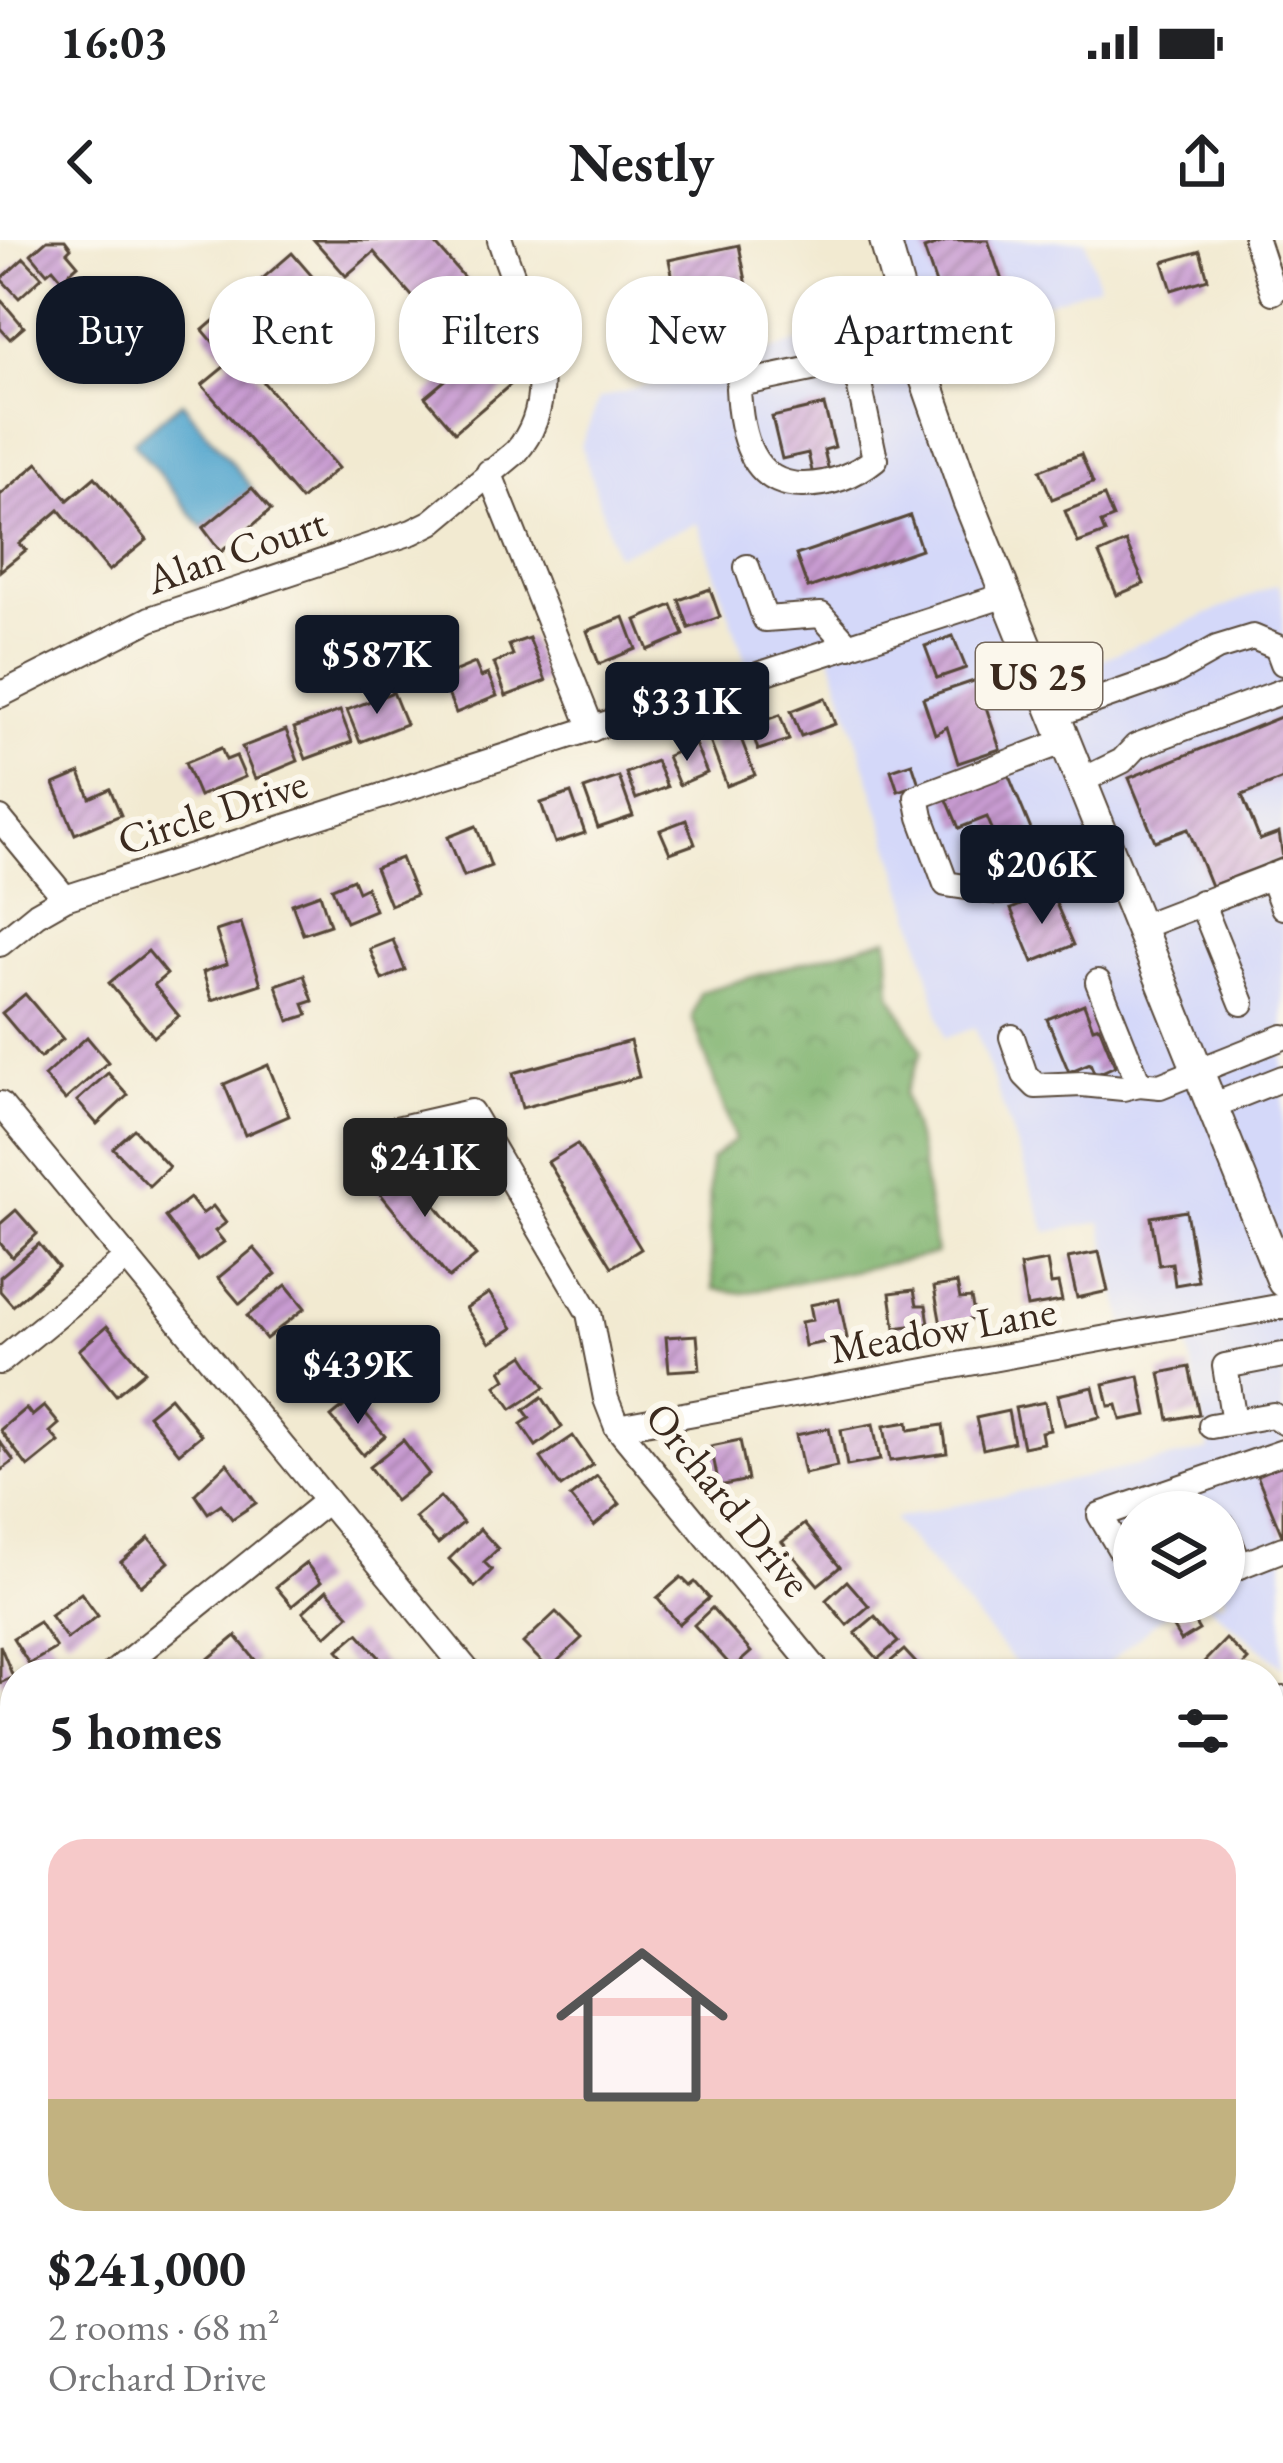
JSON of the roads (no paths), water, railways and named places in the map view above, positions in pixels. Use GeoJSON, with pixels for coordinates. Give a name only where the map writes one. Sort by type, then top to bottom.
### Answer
{"type":"FeatureCollection","features":[{"type":"Feature","properties":{"kind":"main road","name":"US 25"},"geometry":{"type":"LineString","coordinates":[[885,240],[895,276]]}},
{"type":"Feature","properties":{"kind":"main road","name":"US 25"},"geometry":{"type":"LineString","coordinates":[[927,384],[952,459],[1283,1282]]}},
{"type":"Feature","properties":{"kind":"street","name":"Alan Court"},"geometry":{"type":"LineString","coordinates":[[0,695],[150,619],[412,532],[432,522],[527,439],[543,393],[537,354],[500,240]]}},
{"type":"Feature","properties":{"kind":"street"},"geometry":{"type":"LineString","coordinates":[[1256,240],[1273,292]]}},
{"type":"Feature","properties":{"kind":"street"},"geometry":{"type":"LineString","coordinates":[[854,360],[875,458],[859,472],[825,484],[782,486],[764,475],[751,452],[738,388],[854,360]]}},
{"type":"Feature","properties":{"kind":"street"},"geometry":{"type":"LineString","coordinates":[[489,472],[592,729]]}},
{"type":"Feature","properties":{"kind":"street"},"geometry":{"type":"LineString","coordinates":[[747,567],[765,619],[821,615],[849,646]]}},
{"type":"Feature","properties":{"kind":"street","name":"Circle Drive"},"geometry":{"type":"LineString","coordinates":[[0,944],[65,898],[1006,595]]}},
{"type":"Feature","properties":{"kind":"street"},"geometry":{"type":"LineString","coordinates":[[1108,850],[1020,888],[999,892],[946,884],[917,797],[1217,648],[1253,637],[1276,647],[1283,663]]}},
{"type":"Feature","properties":{"kind":"street"},"geometry":{"type":"LineString","coordinates":[[1081,781],[1122,761],[1136,746],[1283,691]]}},
{"type":"Feature","properties":{"kind":"street"},"geometry":{"type":"LineString","coordinates":[[0,819],[65,898]]}},
{"type":"Feature","properties":{"kind":"street"},"geometry":{"type":"LineString","coordinates":[[1140,927],[1277,874],[1283,907]]}},
{"type":"Feature","properties":{"kind":"street"},"geometry":{"type":"LineString","coordinates":[[1201,902],[1242,1004]]}},
{"type":"Feature","properties":{"kind":"street"},"geometry":{"type":"LineString","coordinates":[[1098,982],[1139,1084]]}},
{"type":"Feature","properties":{"kind":"street"},"geometry":{"type":"LineString","coordinates":[[1012,1037],[1025,1075],[1036,1086],[1160,1086],[1283,1037]]}},
{"type":"Feature","properties":{"kind":"street"},"geometry":{"type":"LineString","coordinates":[[1212,1106],[1283,1078]]}},
{"type":"Feature","properties":{"kind":"street"},"geometry":{"type":"LineString","coordinates":[[0,1103],[458,1659]]}},
{"type":"Feature","properties":{"kind":"street","name":"Orchard Drive"},"geometry":{"type":"LineString","coordinates":[[357,1138],[471,1112],[589,1313],[616,1427],[808,1659]]}},
{"type":"Feature","properties":{"kind":"street"},"geometry":{"type":"LineString","coordinates":[[0,1362],[127,1258]]}},
{"type":"Feature","properties":{"kind":"street","name":"Meadow Lane"},"geometry":{"type":"LineString","coordinates":[[616,1427],[1283,1306]]}},
{"type":"Feature","properties":{"kind":"street"},"geometry":{"type":"LineString","coordinates":[[1283,1355],[1225,1366],[1222,1424],[1273,1415],[1283,1422]]}},
{"type":"Feature","properties":{"kind":"street"},"geometry":{"type":"LineString","coordinates":[[1172,1491],[1283,1452]]}},
{"type":"Feature","properties":{"kind":"street"},"geometry":{"type":"LineString","coordinates":[[1205,1480],[1209,1491]]}},
{"type":"Feature","properties":{"kind":"street"},"geometry":{"type":"LineString","coordinates":[[131,1659],[327,1501]]}},
{"type":"Feature","properties":{"kind":"street"},"geometry":{"type":"LineString","coordinates":[[1113,1511],[1100,1515],[1113,1537]]}},
{"type":"Feature","properties":{"kind":"street"},"geometry":{"type":"LineString","coordinates":[[1245,1564],[1283,1549]]}},
{"type":"Feature","properties":{"kind":"water"},"geometry":{"type":"Polygon","coordinates":[[[182,402],[252,488],[203,528],[133,442],[182,402]]]}}]}
